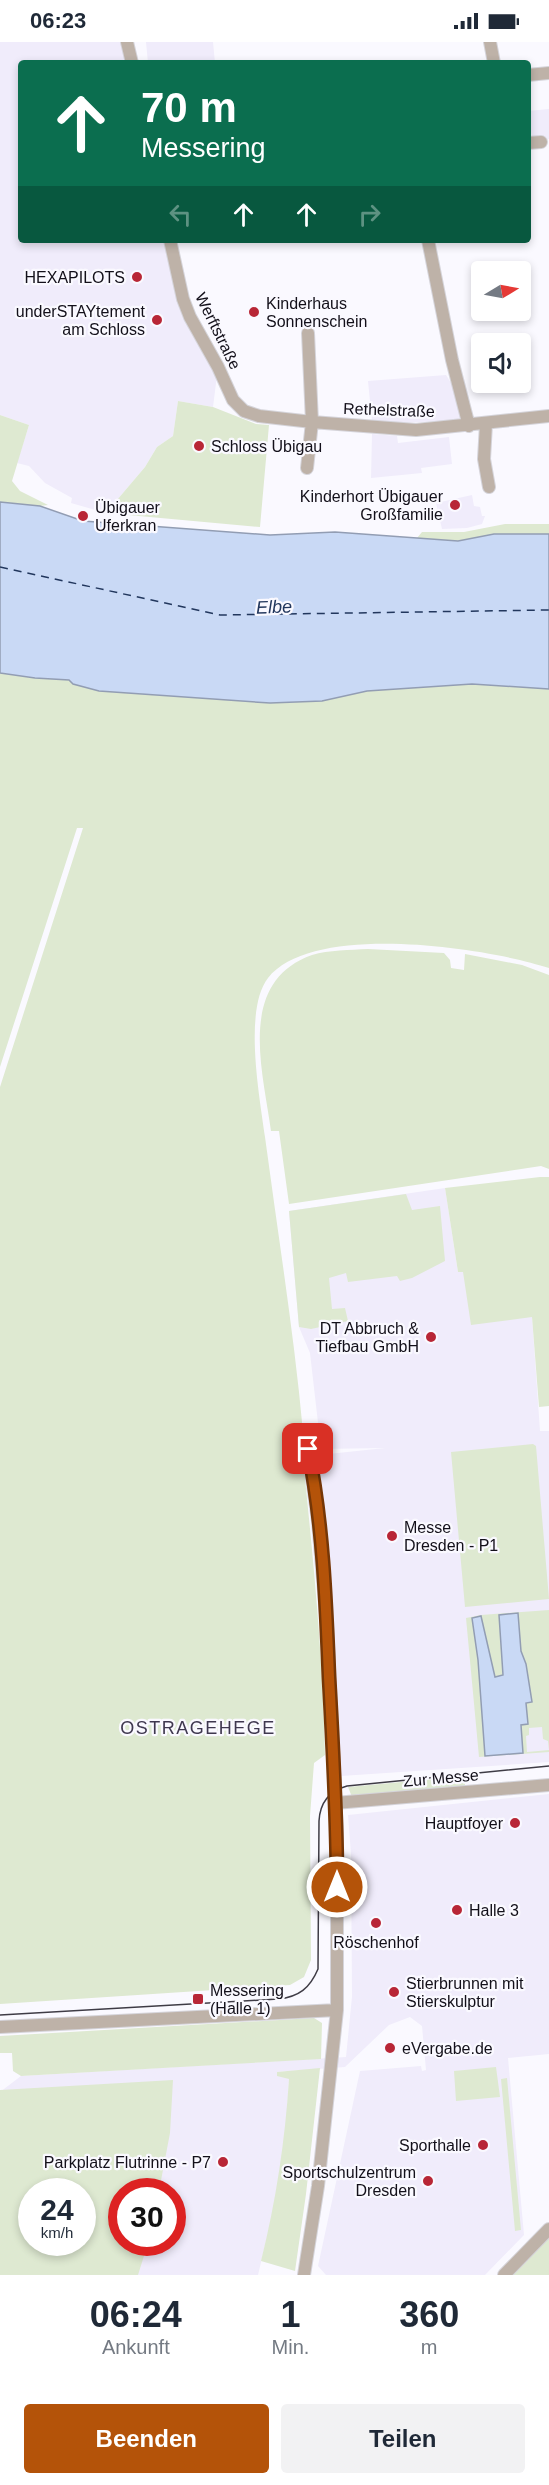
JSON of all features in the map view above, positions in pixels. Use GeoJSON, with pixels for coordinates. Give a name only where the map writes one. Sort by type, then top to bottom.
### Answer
{"type":"FeatureCollection","features":[{"type":"Feature","properties":{"kind":"street"},"geometry":{"type":"LineString","coordinates":[[127,42],[131,60]]}},
{"type":"Feature","properties":{"kind":"street"},"geometry":{"type":"LineString","coordinates":[[490,42],[493,60]]}},
{"type":"Feature","properties":{"kind":"street"},"geometry":{"type":"LineString","coordinates":[[531,75],[549,73]]}},
{"type":"Feature","properties":{"kind":"street"},"geometry":{"type":"LineString","coordinates":[[531,143],[541,142]]}},
{"type":"Feature","properties":{"kind":"street","name":"Werftstraße"},"geometry":{"type":"LineString","coordinates":[[171,243],[183,299],[190,317],[218,367],[232,400]]}},
{"type":"Feature","properties":{"kind":"street"},"geometry":{"type":"LineString","coordinates":[[429,243],[452,360],[469,426]]}},
{"type":"Feature","properties":{"kind":"street"},"geometry":{"type":"LineString","coordinates":[[307,468],[312,422],[308,333]]}},
{"type":"Feature","properties":{"kind":"street","name":"Rethelstraße"},"geometry":{"type":"LineString","coordinates":[[232,400],[244,411],[259,416],[415,430],[549,416]]}},
{"type":"Feature","properties":{"kind":"street"},"geometry":{"type":"LineString","coordinates":[[486,424],[484,459],[489,487]]}},
{"type":"Feature","properties":{"kind":"street"},"geometry":{"type":"LineString","coordinates":[[304,2275],[315,2209],[337,2010],[335,1803],[325,1594],[308,1449]]}},
{"type":"Feature","properties":{"kind":"street","name":"Zur Messe"},"geometry":{"type":"LineString","coordinates":[[335,1803],[549,1785]]}},
{"type":"Feature","properties":{"kind":"street"},"geometry":{"type":"LineString","coordinates":[[0,2027],[337,2010]]}},
{"type":"Feature","properties":{"kind":"street"},"geometry":{"type":"LineString","coordinates":[[504,2275],[549,2229]]}},
{"type":"Feature","properties":{"kind":"shaded area"},"geometry":{"type":"Polygon","coordinates":[[[0,42],[127,42],[131,60],[18,60],[18,243],[171,243],[183,299],[218,367],[213,407],[178,401],[173,436],[157,447],[145,467],[106,513],[71,503],[72,498],[45,483],[29,466],[17,463],[29,425],[0,415],[0,42]]]}},
{"type":"Feature","properties":{"kind":"shaded area"},"geometry":{"type":"Polygon","coordinates":[[[146,42],[213,42],[215,60],[148,60],[146,42]]]}},
{"type":"Feature","properties":{"kind":"shaded area"},"geometry":{"type":"Polygon","coordinates":[[[549,109],[549,139],[532,140],[531,111],[549,109]]]}},
{"type":"Feature","properties":{"kind":"shaded area"},"geometry":{"type":"Polygon","coordinates":[[[446,375],[455,389],[464,420],[400,423],[372,421],[368,381],[446,375]]]}},
{"type":"Feature","properties":{"kind":"shaded area"},"geometry":{"type":"Polygon","coordinates":[[[372,434],[397,436],[398,443],[449,437],[452,464],[421,468],[422,473],[371,478],[372,434]]]}},
{"type":"Feature","properties":{"kind":"shaded area"},"geometry":{"type":"Polygon","coordinates":[[[472,495],[474,506],[480,507],[482,516],[485,516],[482,524],[467,528],[442,529],[436,503],[472,495]]]}},
{"type":"Feature","properties":{"kind":"shaded area"},"geometry":{"type":"Polygon","coordinates":[[[445,1188],[458,1272],[487,1269],[531,1302],[540,1431],[549,1431],[549,1762],[341,1776],[319,1455],[385,1448],[321,1449],[310,1353],[299,1327],[289,1211],[445,1188]]]}},
{"type":"Feature","properties":{"kind":"shaded area"},"geometry":{"type":"Polygon","coordinates":[[[549,1794],[549,2054],[508,2058],[524,2235],[485,2275],[326,2275],[318,2266],[360,2071],[421,2066],[422,2071],[426,2070],[422,2026],[410,2017],[389,2025],[345,2067],[277,2072],[289,2079],[286,2131],[275,2203],[258,2275],[0,2275],[0,2092],[21,2076],[346,2057],[352,1997],[351,1854],[348,1815],[549,1794]]]}},
{"type":"Feature","properties":{"kind":"green space"},"geometry":{"type":"Polygon","coordinates":[[[178,401],[213,407],[256,424],[269,425],[260,527],[106,513],[145,467],[157,447],[173,436],[178,401]]]}},
{"type":"Feature","properties":{"kind":"green space"},"geometry":{"type":"Polygon","coordinates":[[[0,415],[29,425],[12,481],[20,491],[48,505],[0,502],[0,415]]]}},
{"type":"Feature","properties":{"kind":"green space"},"geometry":{"type":"Polygon","coordinates":[[[505,524],[549,524],[549,534],[494,534],[458,541],[417,538],[422,532],[464,532],[505,524]]]}},
{"type":"Feature","properties":{"kind":"green space"},"geometry":{"type":"Polygon","coordinates":[[[0,673],[69,680],[73,684],[99,691],[270,703],[322,701],[367,691],[472,684],[549,689],[549,968],[521,960],[445,947],[402,944],[361,945],[322,950],[290,960],[268,978],[260,992],[256,1011],[257,1078],[303,1432],[303,1459],[317,1607],[324,1718],[325,1755],[314,1763],[310,1816],[311,1960],[304,1977],[290,1985],[0,2004],[0,1087],[83,828],[77,828],[0,1067],[0,673]]]}},
{"type":"Feature","properties":{"kind":"green space"},"geometry":{"type":"Polygon","coordinates":[[[368,949],[444,953],[450,960],[451,968],[464,970],[465,954],[522,965],[549,975],[549,1169],[541,1166],[289,1204],[279,1131],[271,1131],[263,1082],[260,1031],[264,1007],[272,985],[288,968],[319,953],[368,949]]]}},
{"type":"Feature","properties":{"kind":"green space"},"geometry":{"type":"Polygon","coordinates":[[[549,1177],[549,1406],[539,1407],[532,1317],[471,1325],[463,1272],[458,1272],[445,1188],[549,1177]]]}},
{"type":"Feature","properties":{"kind":"green space"},"geometry":{"type":"Polygon","coordinates":[[[406,1194],[412,1210],[440,1206],[445,1261],[412,1278],[400,1281],[397,1276],[348,1282],[346,1273],[329,1278],[332,1309],[345,1308],[348,1321],[311,1329],[299,1327],[289,1211],[406,1194]]]}},
{"type":"Feature","properties":{"kind":"green space"},"geometry":{"type":"Polygon","coordinates":[[[533,1444],[536,1446],[549,1599],[465,1607],[451,1452],[533,1444]]]}},
{"type":"Feature","properties":{"kind":"green space"},"geometry":{"type":"Polygon","coordinates":[[[549,1610],[549,1750],[549,1752],[479,1757],[466,1618],[549,1610]],[[542,1727],[529,1728],[529,1735],[526,1736],[527,1752],[549,1750],[548,1741],[543,1739],[542,1727]]]}},
{"type":"Feature","properties":{"kind":"green space"},"geometry":{"type":"Polygon","coordinates":[[[466,1776],[465,1785],[468,1788],[352,1797],[348,1787],[466,1776]]]}},
{"type":"Feature","properties":{"kind":"green space"},"geometry":{"type":"Polygon","coordinates":[[[314,2018],[322,2023],[321,2059],[21,2076],[13,2071],[12,2053],[0,2053],[0,2036],[314,2018]]]}},
{"type":"Feature","properties":{"kind":"green space"},"geometry":{"type":"Polygon","coordinates":[[[496,2067],[500,2097],[456,2101],[454,2071],[496,2067]]]}},
{"type":"Feature","properties":{"kind":"green space"},"geometry":{"type":"Polygon","coordinates":[[[320,2068],[295,2271],[261,2261],[282,2148],[289,2079],[277,2076],[277,2072],[320,2068]]]}},
{"type":"Feature","properties":{"kind":"green space"},"geometry":{"type":"Polygon","coordinates":[[[507,2078],[521,2230],[515,2231],[501,2079],[507,2078]]]}},
{"type":"Feature","properties":{"kind":"green space"},"geometry":{"type":"Polygon","coordinates":[[[173,2080],[170,2133],[161,2178],[108,2178],[108,2256],[144,2256],[138,2275],[0,2275],[0,2090],[173,2080]]]}},
{"type":"Feature","properties":{"kind":"green space"},"geometry":{"type":"Polygon","coordinates":[[[549,2238],[549,2275],[512,2275],[549,2238]]]}},
{"type":"Feature","properties":{"kind":"water","name":"Elbe"},"geometry":{"type":"Polygon","coordinates":[[[0,502],[40,506],[83,521],[270,535],[335,532],[458,541],[494,534],[549,534],[549,689],[472,684],[367,691],[322,701],[270,703],[99,691],[73,684],[69,680],[0,673],[0,502]]]}},
{"type":"Feature","properties":{"kind":"water"},"geometry":{"type":"Polygon","coordinates":[[[518,1613],[521,1651],[526,1664],[532,1702],[526,1703],[528,1724],[521,1725],[523,1753],[485,1756],[478,1660],[472,1618],[481,1616],[495,1677],[503,1675],[499,1615],[518,1613]]]}},
{"type":"Feature","properties":{"kind":"ferry route"},"geometry":{"type":"LineString","coordinates":[[0,567],[220,615],[549,610]]}},
{"type":"Feature","properties":{"kind":"tram line"},"geometry":{"type":"LineString","coordinates":[[0,2015],[278,1999],[298,1994],[307,1986],[318,1969],[319,1821],[321,1808],[330,1794],[347,1786],[549,1766]]}},
{"type":"Feature","properties":{"kind":"place","name":"HEXAPILOTS"},"geometry":{"type":"Point","coordinates":[137,277]}},
{"type":"Feature","properties":{"kind":"place","name":"Kinderhaus Sonnenschein"},"geometry":{"type":"Point","coordinates":[254,312]}},
{"type":"Feature","properties":{"kind":"place","name":"underSTAYtement am Schloss"},"geometry":{"type":"Point","coordinates":[157,320]}},
{"type":"Feature","properties":{"kind":"place","name":"Schloss Übigau"},"geometry":{"type":"Point","coordinates":[199,446]}},
{"type":"Feature","properties":{"kind":"place","name":"Kinderhort Übigauer Großfamilie"},"geometry":{"type":"Point","coordinates":[455,505]}},
{"type":"Feature","properties":{"kind":"place","name":"Übigauer Uferkran"},"geometry":{"type":"Point","coordinates":[83,516]}},
{"type":"Feature","properties":{"kind":"place","name":"DT Abbruch & Tiefbau GmbH"},"geometry":{"type":"Point","coordinates":[431,1337]}},
{"type":"Feature","properties":{"kind":"place","name":"Messe Dresden - P1"},"geometry":{"type":"Point","coordinates":[392,1536]}},
{"type":"Feature","properties":{"kind":"place","name":"Hauptfoyer"},"geometry":{"type":"Point","coordinates":[515,1823]}},
{"type":"Feature","properties":{"kind":"place","name":"Halle 3"},"geometry":{"type":"Point","coordinates":[457,1910]}},
{"type":"Feature","properties":{"kind":"place","name":"Röschenhof"},"geometry":{"type":"Point","coordinates":[376,1923]}},
{"type":"Feature","properties":{"kind":"place","name":"Stierbrunnen mit Stierskulptur"},"geometry":{"type":"Point","coordinates":[394,1992]}},
{"type":"Feature","properties":{"kind":"place","name":"Messering (Halle 1)"},"geometry":{"type":"Point","coordinates":[198,1999]}},
{"type":"Feature","properties":{"kind":"place","name":"eVergabe.de"},"geometry":{"type":"Point","coordinates":[390,2048]}},
{"type":"Feature","properties":{"kind":"place","name":"Sporthalle"},"geometry":{"type":"Point","coordinates":[483,2145]}},
{"type":"Feature","properties":{"kind":"place","name":"Parkplatz Flutrinne - P7"},"geometry":{"type":"Point","coordinates":[223,2162]}},
{"type":"Feature","properties":{"kind":"place","name":"Sportschulzentrum Dresden"},"geometry":{"type":"Point","coordinates":[428,2181]}},
{"type":"Feature","properties":{"kind":"district","name":"OSTRAGEHEGE"},"geometry":{"type":"Point","coordinates":[198,1728]}},
{"type":"Feature","properties":{"kind":"route"},"geometry":{"type":"LineString","coordinates":[[308,1449],[318,1521],[327,1626],[337,1833],[337,1887]]}}]}
